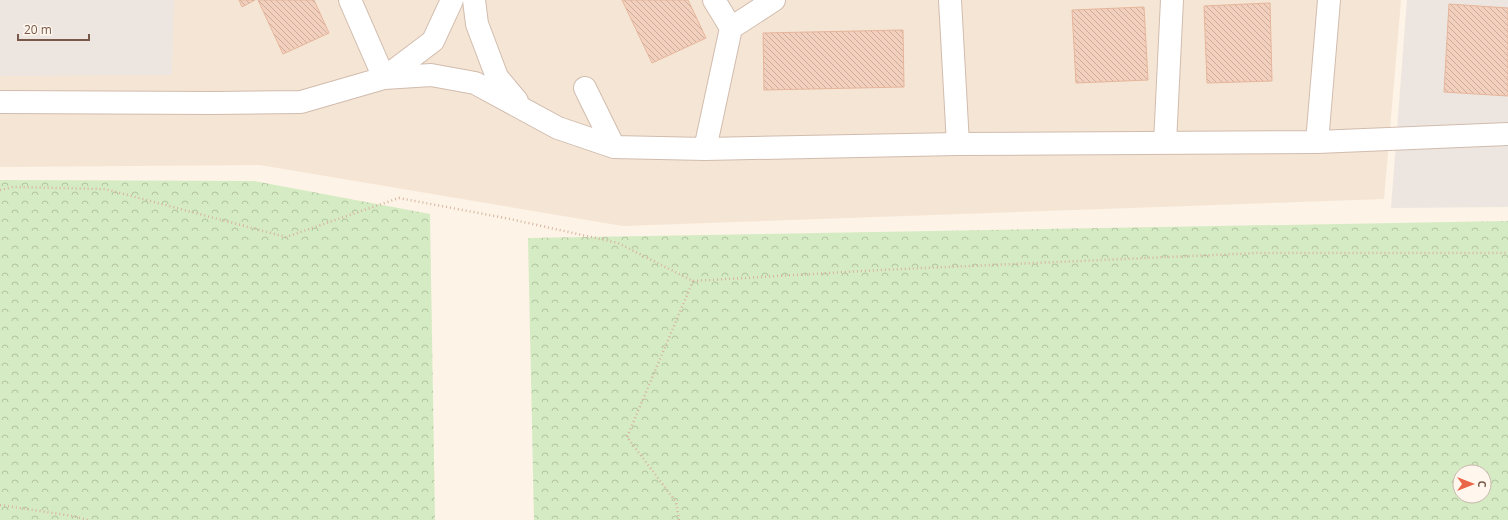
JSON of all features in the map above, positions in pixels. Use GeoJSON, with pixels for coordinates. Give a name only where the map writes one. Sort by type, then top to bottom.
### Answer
{"type":"FeatureCollection","features":[{"type":"Feature","properties":{"kind":"lane"},"geometry":{"type":"LineString","coordinates":[[350,0],[384,78]]}},
{"type":"Feature","properties":{"kind":"lane"},"geometry":{"type":"LineString","coordinates":[[384,78],[433,41],[452,0]]}},
{"type":"Feature","properties":{"kind":"lane"},"geometry":{"type":"LineString","coordinates":[[474,0],[477,24],[497,77],[526,112]]}},
{"type":"Feature","properties":{"kind":"lane"},"geometry":{"type":"LineString","coordinates":[[705,149],[731,28],[714,0]]}},
{"type":"Feature","properties":{"kind":"lane"},"geometry":{"type":"LineString","coordinates":[[731,28],[774,0]]}},
{"type":"Feature","properties":{"kind":"lane"},"geometry":{"type":"LineString","coordinates":[[950,0],[958,144]]}},
{"type":"Feature","properties":{"kind":"lane"},"geometry":{"type":"LineString","coordinates":[[1165,143],[1172,0]]}},
{"type":"Feature","properties":{"kind":"lane"},"geometry":{"type":"LineString","coordinates":[[1318,142],[1329,0]]}},
{"type":"Feature","properties":{"kind":"lane"},"geometry":{"type":"LineString","coordinates":[[0,102],[301,102],[384,78],[432,75],[475,83],[558,128],[614,147],[705,149],[958,144],[1318,142],[1508,134]]}},
{"type":"Feature","properties":{"kind":"lane"},"geometry":{"type":"LineString","coordinates":[[585,88],[614,147]]}},
{"type":"Feature","properties":{"kind":"path"},"geometry":{"type":"LineString","coordinates":[[0,190],[13,187],[105,189],[286,237],[400,198],[510,219],[618,243],[693,280],[888,269],[1257,253],[1508,253]]}},
{"type":"Feature","properties":{"kind":"path"},"geometry":{"type":"LineString","coordinates":[[679,520],[676,502],[628,437],[693,280]]}},
{"type":"Feature","properties":{"kind":"path"},"geometry":{"type":"LineString","coordinates":[[0,505],[73,516],[88,520]]}},
{"type":"Feature","properties":{"kind":"shaded area"},"geometry":{"type":"Polygon","coordinates":[[[0,0],[1401,0],[1384,199],[623,226],[260,165],[0,167],[0,0]]]}},
{"type":"Feature","properties":{"kind":"shaded area"},"geometry":{"type":"Polygon","coordinates":[[[0,0],[174,0],[172,75],[0,76],[0,0]]]}},
{"type":"Feature","properties":{"kind":"shaded area"},"geometry":{"type":"Polygon","coordinates":[[[1407,0],[1508,0],[1508,207],[1391,208],[1407,0]]]}},
{"type":"Feature","properties":{"kind":"green space"},"geometry":{"type":"Polygon","coordinates":[[[0,180],[254,181],[430,214],[435,520],[0,520],[0,180]]]}},
{"type":"Feature","properties":{"kind":"green space"},"geometry":{"type":"Polygon","coordinates":[[[1508,221],[1508,520],[534,520],[528,238],[1508,221]]]}},
{"type":"Feature","properties":{"kind":"building"},"geometry":{"type":"Polygon","coordinates":[[[239,0],[255,0],[242,7],[239,0]]]}},
{"type":"Feature","properties":{"kind":"building"},"geometry":{"type":"Polygon","coordinates":[[[258,0],[314,0],[329,33],[283,54],[258,0]]]}},
{"type":"Feature","properties":{"kind":"building"},"geometry":{"type":"Polygon","coordinates":[[[622,0],[688,0],[706,38],[652,63],[622,0]]]}},
{"type":"Feature","properties":{"kind":"building"},"geometry":{"type":"Polygon","coordinates":[[[1270,3],[1272,81],[1207,83],[1204,6],[1270,3]]]}},
{"type":"Feature","properties":{"kind":"building"},"geometry":{"type":"Polygon","coordinates":[[[1449,4],[1508,8],[1508,96],[1444,92],[1449,4]]]}},
{"type":"Feature","properties":{"kind":"building"},"geometry":{"type":"Polygon","coordinates":[[[1144,7],[1148,80],[1076,83],[1072,10],[1144,7]]]}},
{"type":"Feature","properties":{"kind":"building"},"geometry":{"type":"Polygon","coordinates":[[[903,30],[904,87],[764,90],[763,33],[903,30]]]}}]}
